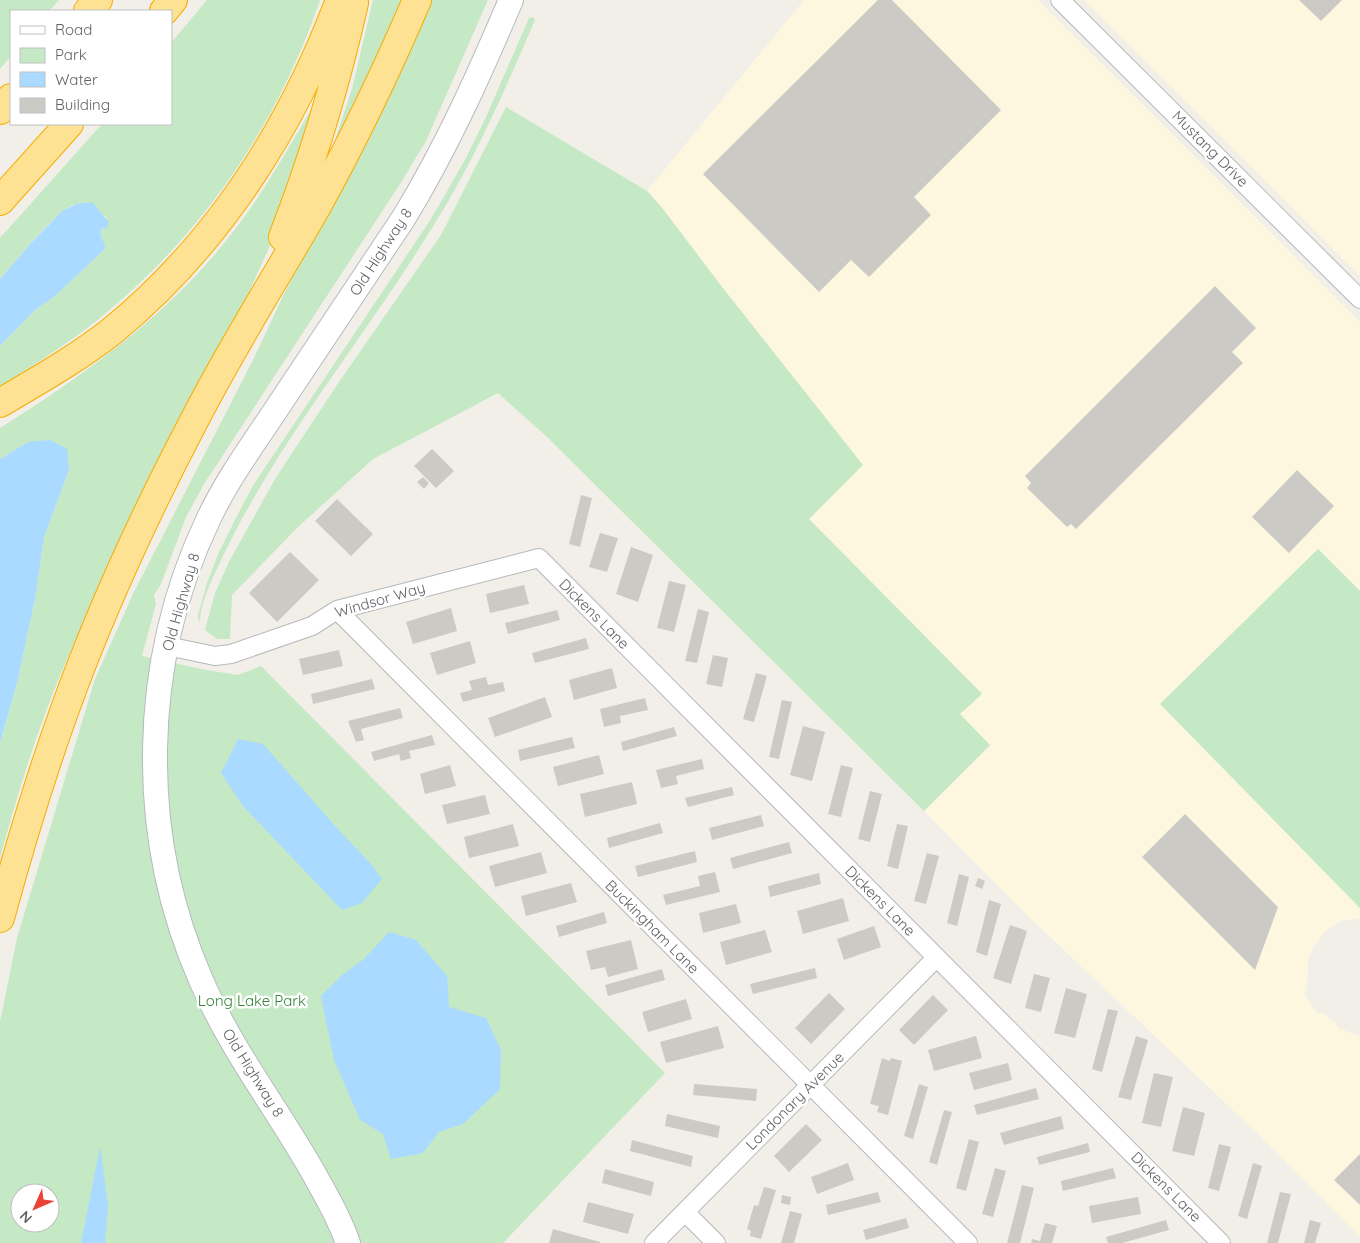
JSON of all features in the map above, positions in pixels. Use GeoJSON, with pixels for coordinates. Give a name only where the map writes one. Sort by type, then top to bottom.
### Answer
{"type":"FeatureCollection","features":[{"type":"Feature","properties":{"kind":"highway"},"geometry":{"type":"LineString","coordinates":[[89,10],[98,0]]}},
{"type":"Feature","properties":{"kind":"highway"},"geometry":{"type":"LineString","coordinates":[[165,10],[173,0]]}},
{"type":"Feature","properties":{"kind":"highway"},"geometry":{"type":"LineString","coordinates":[[0,403],[54,370],[111,331],[172,277],[244,187],[275,138],[303,88],[327,35],[340,0]]}},
{"type":"Feature","properties":{"kind":"highway"},"geometry":{"type":"LineString","coordinates":[[0,918],[36,794],[65,710],[104,609],[145,518],[252,310],[301,191],[324,121],[344,49],[355,0]]}},
{"type":"Feature","properties":{"kind":"highway"},"geometry":{"type":"LineString","coordinates":[[209,394],[318,204],[355,133],[417,0]]}},
{"type":"Feature","properties":{"kind":"highway"},"geometry":{"type":"LineString","coordinates":[[0,110],[10,99]]}},
{"type":"Feature","properties":{"kind":"highway"},"geometry":{"type":"LineString","coordinates":[[0,201],[68,125]]}},
{"type":"Feature","properties":{"kind":"street","name":"Old Highway 8"},"geometry":{"type":"LineString","coordinates":[[348,1243],[328,1198],[210,1001],[193,962],[179,921],[164,861],[155,797],[156,720],[160,682],[179,596],[188,567],[218,501],[236,469],[423,187],[458,120],[511,0]]}},
{"type":"Feature","properties":{"kind":"street","name":"Mustang Drive"},"geometry":{"type":"LineString","coordinates":[[1060,0],[1360,299]]}},
{"type":"Feature","properties":{"kind":"street","name":"Windsor Way"},"geometry":{"type":"LineString","coordinates":[[167,646],[215,656],[231,654],[312,626],[337,610],[539,558]]}},
{"type":"Feature","properties":{"kind":"street","name":"Dickens Lane"},"geometry":{"type":"LineString","coordinates":[[539,558],[1221,1243]]}},
{"type":"Feature","properties":{"kind":"street","name":"Buckingham Lane"},"geometry":{"type":"LineString","coordinates":[[337,610],[968,1243]]}},
{"type":"Feature","properties":{"kind":"street","name":"Londonary Avenue"},"geometry":{"type":"LineString","coordinates":[[654,1243],[936,958]]}},
{"type":"Feature","properties":{"kind":"street"},"geometry":{"type":"LineString","coordinates":[[685,1212],[716,1243]]}},
{"type":"Feature","properties":{"kind":"shaded area"},"geometry":{"type":"Polygon","coordinates":[[[804,0],[1038,0],[1360,322],[1360,591],[1318,549],[1160,704],[1360,908],[1360,918],[1342,921],[1326,930],[1313,947],[1308,962],[1307,988],[1304,994],[1317,1013],[1323,1013],[1336,1023],[1338,1028],[1360,1036],[1360,1237],[1256,1132],[1028,916],[924,811],[990,746],[960,714],[982,693],[809,519],[862,465],[647,191],[804,0]]]}},
{"type":"Feature","properties":{"kind":"shaded area"},"geometry":{"type":"Polygon","coordinates":[[[1084,0],[1360,0],[1360,276],[1084,0]]]}},
{"type":"Feature","properties":{"kind":"green space"},"geometry":{"type":"Polygon","coordinates":[[[0,0],[59,0],[50,10],[10,10],[10,57],[0,69],[0,0]]]}},
{"type":"Feature","properties":{"kind":"green space"},"geometry":{"type":"Polygon","coordinates":[[[207,0],[320,0],[303,46],[259,133],[203,214],[172,251],[137,286],[100,318],[64,345],[0,386],[0,346],[34,311],[55,296],[105,249],[101,229],[107,228],[107,218],[89,206],[76,204],[69,207],[48,224],[0,279],[0,238],[101,125],[172,125],[172,42],[207,0]]]}},
{"type":"Feature","properties":{"kind":"green space"},"geometry":{"type":"Polygon","coordinates":[[[373,0],[406,0],[331,152],[352,89],[373,0]]]}},
{"type":"Feature","properties":{"kind":"green space","name":"Long Lake Park"},"geometry":{"type":"Polygon","coordinates":[[[427,0],[488,0],[426,141],[402,181],[204,484],[186,517],[161,584],[154,595],[156,604],[142,656],[238,675],[261,666],[665,1073],[503,1243],[0,1243],[0,1022],[17,938],[95,679],[133,594],[254,358],[335,194],[427,0]]]}},
{"type":"Feature","properties":{"kind":"green space"},"geometry":{"type":"Polygon","coordinates":[[[533,17],[535,20],[489,124],[450,199],[409,265],[271,468],[224,554],[206,595],[199,622],[198,615],[207,583],[219,552],[254,484],[429,222],[467,156],[529,18],[533,17]]]}},
{"type":"Feature","properties":{"kind":"green space"},"geometry":{"type":"Polygon","coordinates":[[[506,107],[647,191],[863,465],[809,519],[982,694],[960,714],[990,745],[924,811],[546,436],[498,393],[373,459],[297,528],[232,595],[230,639],[217,639],[205,630],[215,593],[230,560],[275,479],[339,382],[441,235],[506,107]]]}},
{"type":"Feature","properties":{"kind":"green space"},"geometry":{"type":"Polygon","coordinates":[[[309,113],[318,118],[272,241],[250,290],[154,475],[86,616],[55,687],[37,735],[0,858],[0,743],[18,679],[35,599],[44,537],[69,470],[28,442],[0,459],[0,428],[100,360],[162,309],[191,281],[243,219],[309,113]]]}},
{"type":"Feature","properties":{"kind":"green space"},"geometry":{"type":"Polygon","coordinates":[[[1318,549],[1360,591],[1360,908],[1160,704],[1318,549]]]}},
{"type":"Feature","properties":{"kind":"water"},"geometry":{"type":"Polygon","coordinates":[[[92,202],[109,222],[107,228],[101,229],[105,249],[55,296],[34,311],[0,346],[0,279],[62,211],[76,204],[92,202]]]}},
{"type":"Feature","properties":{"kind":"water"},"geometry":{"type":"Polygon","coordinates":[[[50,440],[67,449],[69,470],[44,537],[35,599],[18,679],[0,743],[0,459],[28,442],[50,440]]]}},
{"type":"Feature","properties":{"kind":"water"},"geometry":{"type":"Polygon","coordinates":[[[238,739],[263,744],[371,864],[382,879],[362,903],[342,910],[242,805],[221,773],[238,739]]]}},
{"type":"Feature","properties":{"kind":"water"},"geometry":{"type":"Polygon","coordinates":[[[389,932],[416,940],[447,976],[449,1007],[486,1018],[501,1050],[500,1089],[463,1124],[439,1132],[423,1153],[391,1159],[383,1134],[360,1120],[334,1060],[321,996],[342,975],[364,959],[389,932]]]}},
{"type":"Feature","properties":{"kind":"water"},"geometry":{"type":"Polygon","coordinates":[[[100,1147],[108,1205],[105,1243],[81,1243],[100,1147]]]}},
{"type":"Feature","properties":{"kind":"building"},"geometry":{"type":"Polygon","coordinates":[[[878,0],[892,0],[1001,110],[914,197],[931,215],[869,277],[851,260],[819,292],[703,174],[878,0]]]}},
{"type":"Feature","properties":{"kind":"building"},"geometry":{"type":"Polygon","coordinates":[[[1299,0],[1342,0],[1321,21],[1299,0]]]}},
{"type":"Feature","properties":{"kind":"building"},"geometry":{"type":"Polygon","coordinates":[[[1215,286],[1256,328],[1232,352],[1243,363],[1076,529],[1071,524],[1067,527],[1027,488],[1031,483],[1025,476],[1215,286]]]}},
{"type":"Feature","properties":{"kind":"building"},"geometry":{"type":"Polygon","coordinates":[[[432,449],[454,471],[436,488],[414,466],[432,449]]]}},
{"type":"Feature","properties":{"kind":"building"},"geometry":{"type":"Polygon","coordinates":[[[1297,470],[1334,506],[1289,553],[1252,517],[1297,470]]]}},
{"type":"Feature","properties":{"kind":"building"},"geometry":{"type":"Polygon","coordinates":[[[423,477],[429,483],[424,489],[417,482],[423,477]]]}},
{"type":"Feature","properties":{"kind":"building"},"geometry":{"type":"Polygon","coordinates":[[[581,495],[592,498],[580,547],[569,544],[581,495]]]}},
{"type":"Feature","properties":{"kind":"building"},"geometry":{"type":"Polygon","coordinates":[[[337,499],[373,534],[351,556],[315,521],[337,499]]]}},
{"type":"Feature","properties":{"kind":"building"},"geometry":{"type":"Polygon","coordinates":[[[600,533],[618,538],[607,572],[589,567],[600,533]]]}},
{"type":"Feature","properties":{"kind":"building"},"geometry":{"type":"Polygon","coordinates":[[[631,547],[653,555],[638,602],[616,594],[631,547]]]}},
{"type":"Feature","properties":{"kind":"building"},"geometry":{"type":"Polygon","coordinates":[[[290,552],[319,580],[277,622],[249,593],[290,552]]]}},
{"type":"Feature","properties":{"kind":"building"},"geometry":{"type":"Polygon","coordinates":[[[669,581],[686,585],[674,632],[657,628],[669,581]]]}},
{"type":"Feature","properties":{"kind":"building"},"geometry":{"type":"Polygon","coordinates":[[[524,585],[529,604],[490,613],[486,594],[524,585]]]}},
{"type":"Feature","properties":{"kind":"building"},"geometry":{"type":"Polygon","coordinates":[[[451,608],[457,631],[413,644],[406,622],[451,608]]]}},
{"type":"Feature","properties":{"kind":"building"},"geometry":{"type":"Polygon","coordinates":[[[698,609],[709,612],[697,663],[685,661],[698,609]]]}},
{"type":"Feature","properties":{"kind":"building"},"geometry":{"type":"Polygon","coordinates":[[[557,610],[560,620],[508,634],[505,623],[557,610]]]}},
{"type":"Feature","properties":{"kind":"building"},"geometry":{"type":"Polygon","coordinates":[[[586,638],[589,649],[535,663],[532,653],[586,638]]]}},
{"type":"Feature","properties":{"kind":"building"},"geometry":{"type":"Polygon","coordinates":[[[470,641],[476,663],[437,675],[430,653],[470,641]]]}},
{"type":"Feature","properties":{"kind":"building"},"geometry":{"type":"Polygon","coordinates":[[[339,650],[343,666],[303,675],[299,659],[339,650]]]}},
{"type":"Feature","properties":{"kind":"building"},"geometry":{"type":"Polygon","coordinates":[[[713,655],[728,658],[722,687],[706,684],[713,655]]]}},
{"type":"Feature","properties":{"kind":"building"},"geometry":{"type":"Polygon","coordinates":[[[612,668],[617,688],[574,700],[569,680],[612,668]]]}},
{"type":"Feature","properties":{"kind":"building"},"geometry":{"type":"Polygon","coordinates":[[[756,673],[767,676],[754,722],[743,719],[756,673]]]}},
{"type":"Feature","properties":{"kind":"building"},"geometry":{"type":"Polygon","coordinates":[[[486,677],[488,685],[503,682],[505,691],[463,702],[460,693],[472,690],[469,681],[486,677]]]}},
{"type":"Feature","properties":{"kind":"building"},"geometry":{"type":"Polygon","coordinates":[[[372,679],[375,689],[313,704],[311,694],[372,679]]]}},
{"type":"Feature","properties":{"kind":"building"},"geometry":{"type":"Polygon","coordinates":[[[545,697],[552,717],[495,737],[488,718],[545,697]]]}},
{"type":"Feature","properties":{"kind":"building"},"geometry":{"type":"Polygon","coordinates":[[[645,698],[648,710],[620,716],[621,723],[604,727],[600,709],[645,698]]]}},
{"type":"Feature","properties":{"kind":"building"},"geometry":{"type":"Polygon","coordinates":[[[782,700],[792,702],[779,759],[769,757],[782,700]]]}},
{"type":"Feature","properties":{"kind":"building"},"geometry":{"type":"Polygon","coordinates":[[[400,708],[403,718],[361,729],[364,740],[356,742],[348,721],[400,708]]]}},
{"type":"Feature","properties":{"kind":"building"},"geometry":{"type":"Polygon","coordinates":[[[803,726],[825,732],[812,781],[790,775],[803,726]]]}},
{"type":"Feature","properties":{"kind":"building"},"geometry":{"type":"Polygon","coordinates":[[[674,727],[677,736],[623,751],[621,742],[674,727]]]}},
{"type":"Feature","properties":{"kind":"building"},"geometry":{"type":"Polygon","coordinates":[[[432,735],[435,745],[409,751],[411,758],[401,761],[399,754],[374,761],[371,752],[432,735]]]}},
{"type":"Feature","properties":{"kind":"building"},"geometry":{"type":"Polygon","coordinates":[[[572,737],[575,748],[520,761],[518,750],[572,737]]]}},
{"type":"Feature","properties":{"kind":"building"},"geometry":{"type":"Polygon","coordinates":[[[599,755],[604,774],[558,786],[553,767],[599,755]]]}},
{"type":"Feature","properties":{"kind":"building"},"geometry":{"type":"Polygon","coordinates":[[[702,759],[704,769],[676,776],[678,784],[661,788],[656,770],[702,759]]]}},
{"type":"Feature","properties":{"kind":"building"},"geometry":{"type":"Polygon","coordinates":[[[450,765],[456,786],[425,794],[420,774],[450,765]]]}},
{"type":"Feature","properties":{"kind":"building"},"geometry":{"type":"Polygon","coordinates":[[[841,765],[853,768],[841,817],[828,814],[841,765]]]}},
{"type":"Feature","properties":{"kind":"building"},"geometry":{"type":"Polygon","coordinates":[[[632,782],[637,804],[585,817],[580,794],[632,782]]]}},
{"type":"Feature","properties":{"kind":"building"},"geometry":{"type":"Polygon","coordinates":[[[732,787],[734,795],[688,807],[685,798],[732,787]]]}},
{"type":"Feature","properties":{"kind":"building"},"geometry":{"type":"Polygon","coordinates":[[[870,791],[882,794],[870,842],[858,839],[870,791]]]}},
{"type":"Feature","properties":{"kind":"building"},"geometry":{"type":"Polygon","coordinates":[[[485,795],[490,814],[447,824],[442,805],[485,795]]]}},
{"type":"Feature","properties":{"kind":"building"},"geometry":{"type":"Polygon","coordinates":[[[1185,814],[1278,907],[1255,970],[1142,857],[1185,814]]]}},
{"type":"Feature","properties":{"kind":"building"},"geometry":{"type":"Polygon","coordinates":[[[761,815],[764,826],[712,840],[709,828],[761,815]]]}},
{"type":"Feature","properties":{"kind":"building"},"geometry":{"type":"Polygon","coordinates":[[[660,823],[663,833],[609,848],[607,838],[660,823]]]}},
{"type":"Feature","properties":{"kind":"building"},"geometry":{"type":"Polygon","coordinates":[[[513,824],[519,846],[469,858],[464,837],[513,824]]]}},
{"type":"Feature","properties":{"kind":"building"},"geometry":{"type":"Polygon","coordinates":[[[897,824],[908,826],[898,869],[887,866],[897,824]]]}},
{"type":"Feature","properties":{"kind":"building"},"geometry":{"type":"Polygon","coordinates":[[[789,842],[792,853],[733,869],[730,858],[789,842]]]}},
{"type":"Feature","properties":{"kind":"building"},"geometry":{"type":"Polygon","coordinates":[[[695,851],[697,862],[638,877],[635,866],[695,851]]]}},
{"type":"Feature","properties":{"kind":"building"},"geometry":{"type":"Polygon","coordinates":[[[541,852],[547,873],[495,887],[489,866],[541,852]]]}},
{"type":"Feature","properties":{"kind":"building"},"geometry":{"type":"Polygon","coordinates":[[[927,853],[939,856],[926,904],[914,901],[927,853]]]}},
{"type":"Feature","properties":{"kind":"building"},"geometry":{"type":"Polygon","coordinates":[[[715,872],[720,892],[666,905],[663,895],[700,886],[698,876],[715,872]]]}},
{"type":"Feature","properties":{"kind":"building"},"geometry":{"type":"Polygon","coordinates":[[[819,873],[821,884],[770,897],[768,886],[819,873]]]}},
{"type":"Feature","properties":{"kind":"building"},"geometry":{"type":"Polygon","coordinates":[[[959,874],[969,877],[957,926],[947,923],[959,874]]]}},
{"type":"Feature","properties":{"kind":"building"},"geometry":{"type":"Polygon","coordinates":[[[978,878],[985,881],[982,889],[975,886],[978,878]]]}},
{"type":"Feature","properties":{"kind":"building"},"geometry":{"type":"Polygon","coordinates":[[[571,883],[577,902],[526,916],[521,896],[571,883]]]}},
{"type":"Feature","properties":{"kind":"building"},"geometry":{"type":"Polygon","coordinates":[[[843,898],[849,921],[803,934],[797,911],[843,898]]]}},
{"type":"Feature","properties":{"kind":"building"},"geometry":{"type":"Polygon","coordinates":[[[989,900],[1001,904],[987,956],[976,952],[989,900]]]}},
{"type":"Feature","properties":{"kind":"building"},"geometry":{"type":"Polygon","coordinates":[[[736,904],[741,923],[703,933],[699,913],[736,904]]]}},
{"type":"Feature","properties":{"kind":"building"},"geometry":{"type":"Polygon","coordinates":[[[604,912],[607,923],[559,937],[556,926],[604,912]]]}},
{"type":"Feature","properties":{"kind":"building"},"geometry":{"type":"Polygon","coordinates":[[[1010,925],[1027,931],[1011,984],[993,978],[1010,925]]]}},
{"type":"Feature","properties":{"kind":"building"},"geometry":{"type":"Polygon","coordinates":[[[874,926],[881,947],[844,960],[837,939],[874,926]]]}},
{"type":"Feature","properties":{"kind":"building"},"geometry":{"type":"Polygon","coordinates":[[[765,930],[772,952],[726,965],[720,942],[765,930]]]}},
{"type":"Feature","properties":{"kind":"building"},"geometry":{"type":"Polygon","coordinates":[[[631,940],[638,969],[608,977],[605,967],[591,970],[586,951],[631,940]]]}},
{"type":"Feature","properties":{"kind":"building"},"geometry":{"type":"Polygon","coordinates":[[[815,968],[817,978],[753,994],[750,984],[815,968]]]}},
{"type":"Feature","properties":{"kind":"building"},"geometry":{"type":"Polygon","coordinates":[[[662,969],[665,980],[608,996],[605,985],[662,969]]]}},
{"type":"Feature","properties":{"kind":"building"},"geometry":{"type":"Polygon","coordinates":[[[1034,974],[1050,978],[1041,1012],[1025,1008],[1034,974]]]}},
{"type":"Feature","properties":{"kind":"building"},"geometry":{"type":"Polygon","coordinates":[[[1066,988],[1087,994],[1075,1038],[1054,1033],[1066,988]]]}},
{"type":"Feature","properties":{"kind":"building"},"geometry":{"type":"Polygon","coordinates":[[[829,993],[845,1009],[811,1044],[795,1028],[829,993]]]}},
{"type":"Feature","properties":{"kind":"building"},"geometry":{"type":"Polygon","coordinates":[[[933,995],[948,1010],[914,1045],[899,1030],[933,995]]]}},
{"type":"Feature","properties":{"kind":"building"},"geometry":{"type":"Polygon","coordinates":[[[686,999],[692,1019],[648,1032],[642,1012],[686,999]]]}},
{"type":"Feature","properties":{"kind":"building"},"geometry":{"type":"Polygon","coordinates":[[[1108,1009],[1118,1011],[1102,1072],[1092,1069],[1108,1009]]]}},
{"type":"Feature","properties":{"kind":"building"},"geometry":{"type":"Polygon","coordinates":[[[718,1026],[724,1048],[666,1063],[660,1042],[718,1026]]]}},
{"type":"Feature","properties":{"kind":"building"},"geometry":{"type":"Polygon","coordinates":[[[976,1036],[982,1058],[934,1071],[928,1050],[976,1036]]]}},
{"type":"Feature","properties":{"kind":"building"},"geometry":{"type":"Polygon","coordinates":[[[1136,1036],[1148,1040],[1131,1100],[1118,1097],[1136,1036]]]}},
{"type":"Feature","properties":{"kind":"building"},"geometry":{"type":"Polygon","coordinates":[[[882,1058],[890,1061],[891,1058],[902,1061],[888,1115],[877,1112],[879,1106],[870,1104],[882,1058]]]}},
{"type":"Feature","properties":{"kind":"building"},"geometry":{"type":"Polygon","coordinates":[[[1008,1063],[1012,1080],[974,1090],[969,1073],[1008,1063]]]}},
{"type":"Feature","properties":{"kind":"building"},"geometry":{"type":"Polygon","coordinates":[[[1154,1073],[1173,1077],[1161,1127],[1142,1123],[1154,1073]]]}},
{"type":"Feature","properties":{"kind":"building"},"geometry":{"type":"Polygon","coordinates":[[[694,1084],[757,1089],[756,1101],[693,1095],[694,1084]]]}},
{"type":"Feature","properties":{"kind":"building"},"geometry":{"type":"Polygon","coordinates":[[[919,1084],[928,1087],[913,1139],[904,1136],[919,1084]]]}},
{"type":"Feature","properties":{"kind":"building"},"geometry":{"type":"Polygon","coordinates":[[[1036,1088],[1039,1099],[977,1115],[974,1105],[1036,1088]]]}},
{"type":"Feature","properties":{"kind":"building"},"geometry":{"type":"Polygon","coordinates":[[[1183,1107],[1205,1113],[1194,1156],[1172,1151],[1183,1107]]]}},
{"type":"Feature","properties":{"kind":"building"},"geometry":{"type":"Polygon","coordinates":[[[944,1110],[952,1112],[937,1165],[929,1162],[944,1110]]]}},
{"type":"Feature","properties":{"kind":"building"},"geometry":{"type":"Polygon","coordinates":[[[667,1114],[720,1126],[718,1138],[665,1126],[667,1114]]]}},
{"type":"Feature","properties":{"kind":"building"},"geometry":{"type":"Polygon","coordinates":[[[1061,1116],[1064,1129],[1004,1145],[1000,1133],[1061,1116]]]}},
{"type":"Feature","properties":{"kind":"building"},"geometry":{"type":"Polygon","coordinates":[[[806,1124],[822,1140],[789,1172],[774,1156],[806,1124]]]}},
{"type":"Feature","properties":{"kind":"building"},"geometry":{"type":"Polygon","coordinates":[[[969,1139],[979,1142],[966,1191],[956,1188],[969,1139]]]}},
{"type":"Feature","properties":{"kind":"building"},"geometry":{"type":"Polygon","coordinates":[[[632,1140],[693,1156],[691,1167],[630,1151],[632,1140]]]}},
{"type":"Feature","properties":{"kind":"building"},"geometry":{"type":"Polygon","coordinates":[[[1088,1143],[1090,1152],[1039,1165],[1037,1157],[1088,1143]]]}},
{"type":"Feature","properties":{"kind":"building"},"geometry":{"type":"Polygon","coordinates":[[[1219,1144],[1231,1147],[1219,1191],[1208,1188],[1219,1144]]]}},
{"type":"Feature","properties":{"kind":"building"},"geometry":{"type":"Polygon","coordinates":[[[1360,1154],[1360,1205],[1334,1180],[1360,1154]]]}},
{"type":"Feature","properties":{"kind":"building"},"geometry":{"type":"Polygon","coordinates":[[[848,1163],[854,1180],[817,1194],[811,1177],[848,1163]]]}},
{"type":"Feature","properties":{"kind":"building"},"geometry":{"type":"Polygon","coordinates":[[[1253,1163],[1262,1166],[1247,1219],[1238,1216],[1253,1163]]]}},
{"type":"Feature","properties":{"kind":"building"},"geometry":{"type":"Polygon","coordinates":[[[995,1168],[1006,1171],[993,1217],[982,1214],[995,1168]]]}},
{"type":"Feature","properties":{"kind":"building"},"geometry":{"type":"Polygon","coordinates":[[[1113,1168],[1116,1178],[1063,1191],[1061,1181],[1113,1168]]]}},
{"type":"Feature","properties":{"kind":"building"},"geometry":{"type":"Polygon","coordinates":[[[605,1169],[654,1182],[651,1196],[602,1183],[605,1169]]]}},
{"type":"Feature","properties":{"kind":"building"},"geometry":{"type":"Polygon","coordinates":[[[1022,1185],[1034,1188],[1020,1243],[1007,1243],[1022,1185]]]}},
{"type":"Feature","properties":{"kind":"building"},"geometry":{"type":"Polygon","coordinates":[[[764,1187],[776,1190],[761,1239],[750,1236],[751,1231],[747,1229],[754,1205],[758,1206],[764,1187]]]}},
{"type":"Feature","properties":{"kind":"building"},"geometry":{"type":"Polygon","coordinates":[[[878,1192],[881,1202],[828,1215],[826,1205],[878,1192]]]}},
{"type":"Feature","properties":{"kind":"building"},"geometry":{"type":"Polygon","coordinates":[[[1280,1192],[1291,1194],[1278,1243],[1267,1243],[1280,1192]]]}},
{"type":"Feature","properties":{"kind":"building"},"geometry":{"type":"Polygon","coordinates":[[[782,1195],[791,1197],[790,1205],[781,1203],[782,1195]]]}},
{"type":"Feature","properties":{"kind":"building"},"geometry":{"type":"Polygon","coordinates":[[[1138,1197],[1141,1214],[1092,1223],[1089,1206],[1138,1197]]]}},
{"type":"Feature","properties":{"kind":"building"},"geometry":{"type":"Polygon","coordinates":[[[588,1202],[634,1214],[628,1234],[583,1222],[588,1202]]]}},
{"type":"Feature","properties":{"kind":"building"},"geometry":{"type":"Polygon","coordinates":[[[790,1211],[802,1214],[794,1243],[781,1243],[790,1211]]]}},
{"type":"Feature","properties":{"kind":"building"},"geometry":{"type":"Polygon","coordinates":[[[906,1218],[909,1228],[866,1240],[863,1230],[906,1218]]]}},
{"type":"Feature","properties":{"kind":"building"},"geometry":{"type":"Polygon","coordinates":[[[1166,1220],[1169,1230],[1122,1243],[1108,1243],[1106,1237],[1166,1220]]]}},
{"type":"Feature","properties":{"kind":"building"},"geometry":{"type":"Polygon","coordinates":[[[1310,1220],[1321,1223],[1315,1243],[1304,1243],[1310,1220]]]}},
{"type":"Feature","properties":{"kind":"building"},"geometry":{"type":"Polygon","coordinates":[[[1045,1223],[1057,1226],[1052,1243],[1031,1243],[1032,1239],[1040,1241],[1045,1223]]]}},
{"type":"Feature","properties":{"kind":"building"},"geometry":{"type":"Polygon","coordinates":[[[553,1229],[600,1242],[600,1243],[549,1243],[553,1229]]]}}]}
